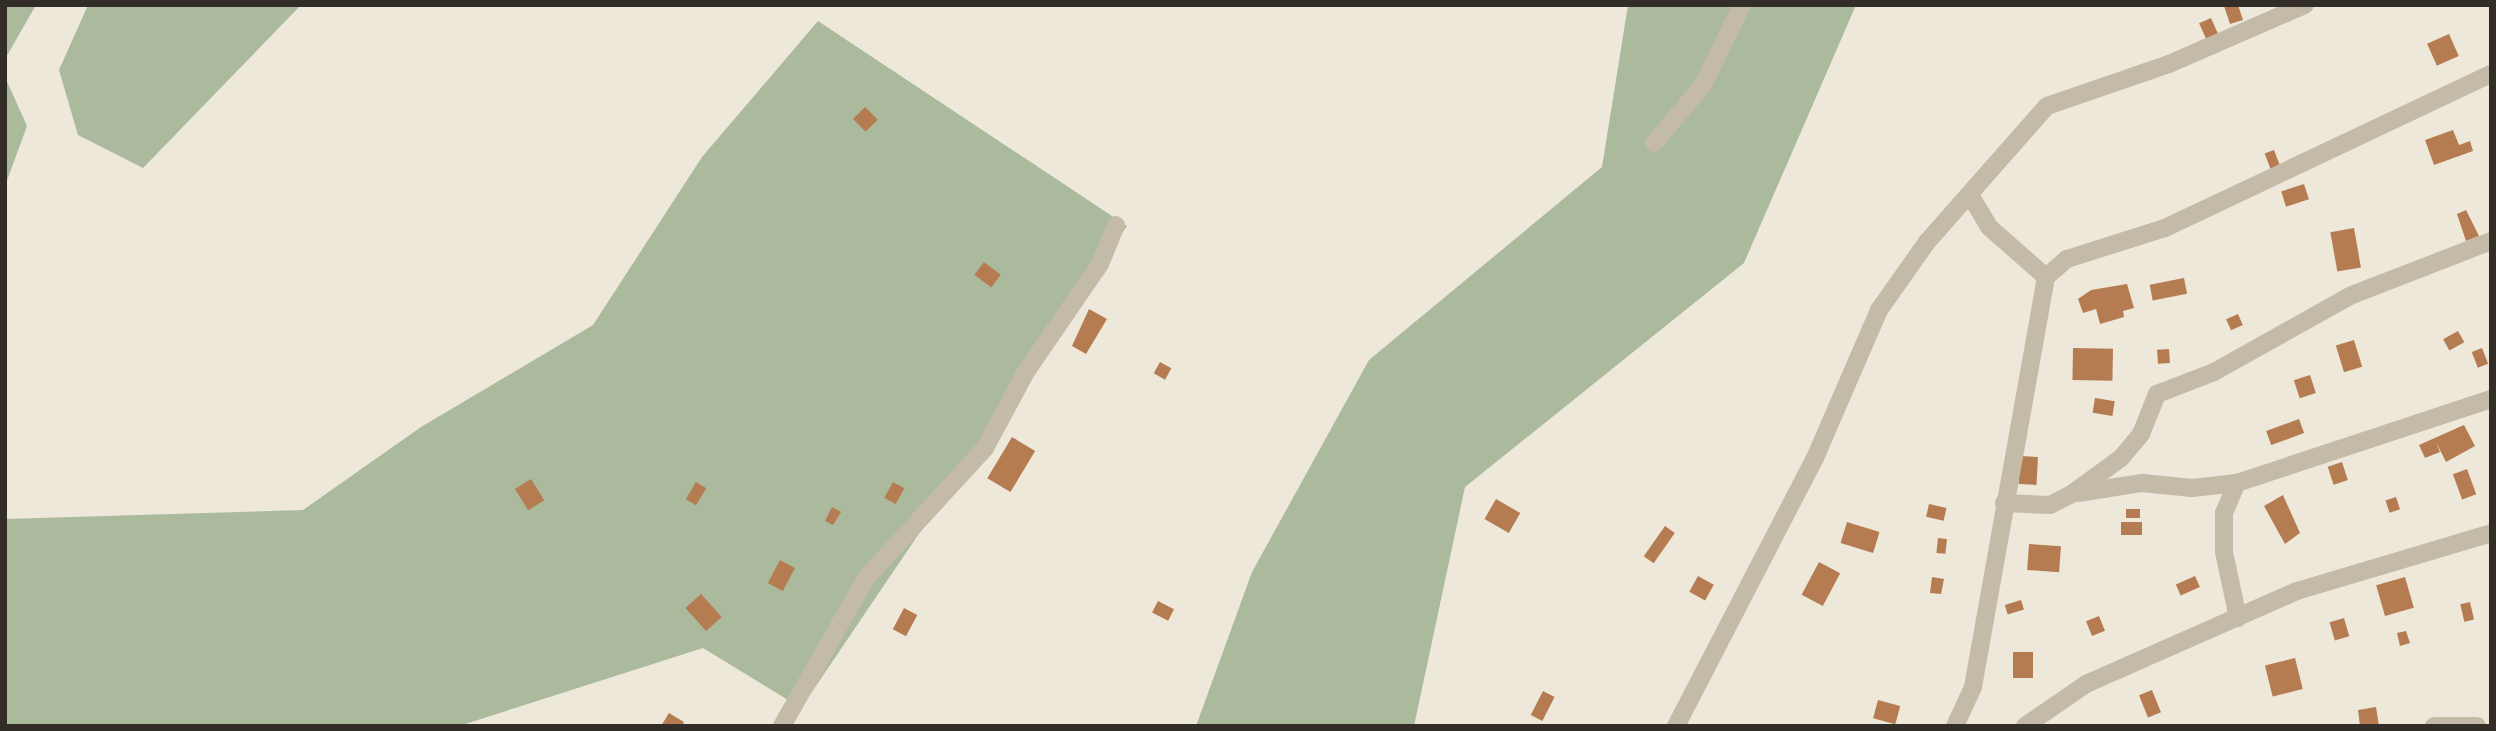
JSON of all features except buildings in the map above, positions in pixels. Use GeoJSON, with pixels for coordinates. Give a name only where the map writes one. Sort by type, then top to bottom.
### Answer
{"type":"FeatureCollection","features":[{"type":"Feature","properties":{"kind":"street"},"geometry":{"type":"LineString","coordinates":[[1654,143],[1703,85],[1742,5]]}},
{"type":"Feature","properties":{"kind":"street"},"geometry":{"type":"LineString","coordinates":[[1675,726],[1815,458],[1879,310],[1970,195],[2047,106],[2169,64],[2305,5]]}},
{"type":"Feature","properties":{"kind":"street"},"geometry":{"type":"LineString","coordinates":[[1955,726],[1973,687],[2046,277],[2067,260],[2165,228],[2491,74]]}},
{"type":"Feature","properties":{"kind":"street"},"geometry":{"type":"LineString","coordinates":[[1970,195],[1989,227],[2046,277]]}},
{"type":"Feature","properties":{"kind":"street"},"geometry":{"type":"LineString","coordinates":[[782,726],[866,578],[985,448],[1026,372],[1100,264],[1116,225]]}},
{"type":"Feature","properties":{"kind":"street"},"geometry":{"type":"LineString","coordinates":[[2004,503],[2050,505],[2070,495],[2121,457],[2141,434],[2157,394],[2214,372],[2352,295],[2491,241]]}},
{"type":"Feature","properties":{"kind":"street"},"geometry":{"type":"LineString","coordinates":[[2070,495],[2142,483],[2192,488],[2237,483],[2491,399]]}},
{"type":"Feature","properties":{"kind":"street"},"geometry":{"type":"LineString","coordinates":[[2237,483],[2224,513],[2224,552],[2238,618]]}},
{"type":"Feature","properties":{"kind":"street"},"geometry":{"type":"LineString","coordinates":[[2025,726],[2086,684],[2297,591],[2491,533]]}},
{"type":"Feature","properties":{"kind":"street"},"geometry":{"type":"LineString","coordinates":[[2434,726],[2477,726]]}},
{"type":"Feature","properties":{"kind":"green space"},"geometry":{"type":"Polygon","coordinates":[[[5,5],[36,5],[5,59],[5,5]]]}},
{"type":"Feature","properties":{"kind":"green space"},"geometry":{"type":"Polygon","coordinates":[[[88,5],[301,5],[143,168],[78,135],[59,70],[88,5]]]}},
{"type":"Feature","properties":{"kind":"green space"},"geometry":{"type":"Polygon","coordinates":[[[1628,5],[1856,5],[1744,263],[1465,487],[1414,726],[1196,726],[1252,572],[1369,360],[1602,167],[1628,5]]]}},
{"type":"Feature","properties":{"kind":"green space"},"geometry":{"type":"Polygon","coordinates":[[[818,21],[1127,226],[801,708],[703,648],[459,726],[5,726],[5,519],[303,510],[421,427],[593,325],[702,157],[818,21]]]}},
{"type":"Feature","properties":{"kind":"green space"},"geometry":{"type":"Polygon","coordinates":[[[5,77],[27,126],[5,186],[5,77]]]}}]}
